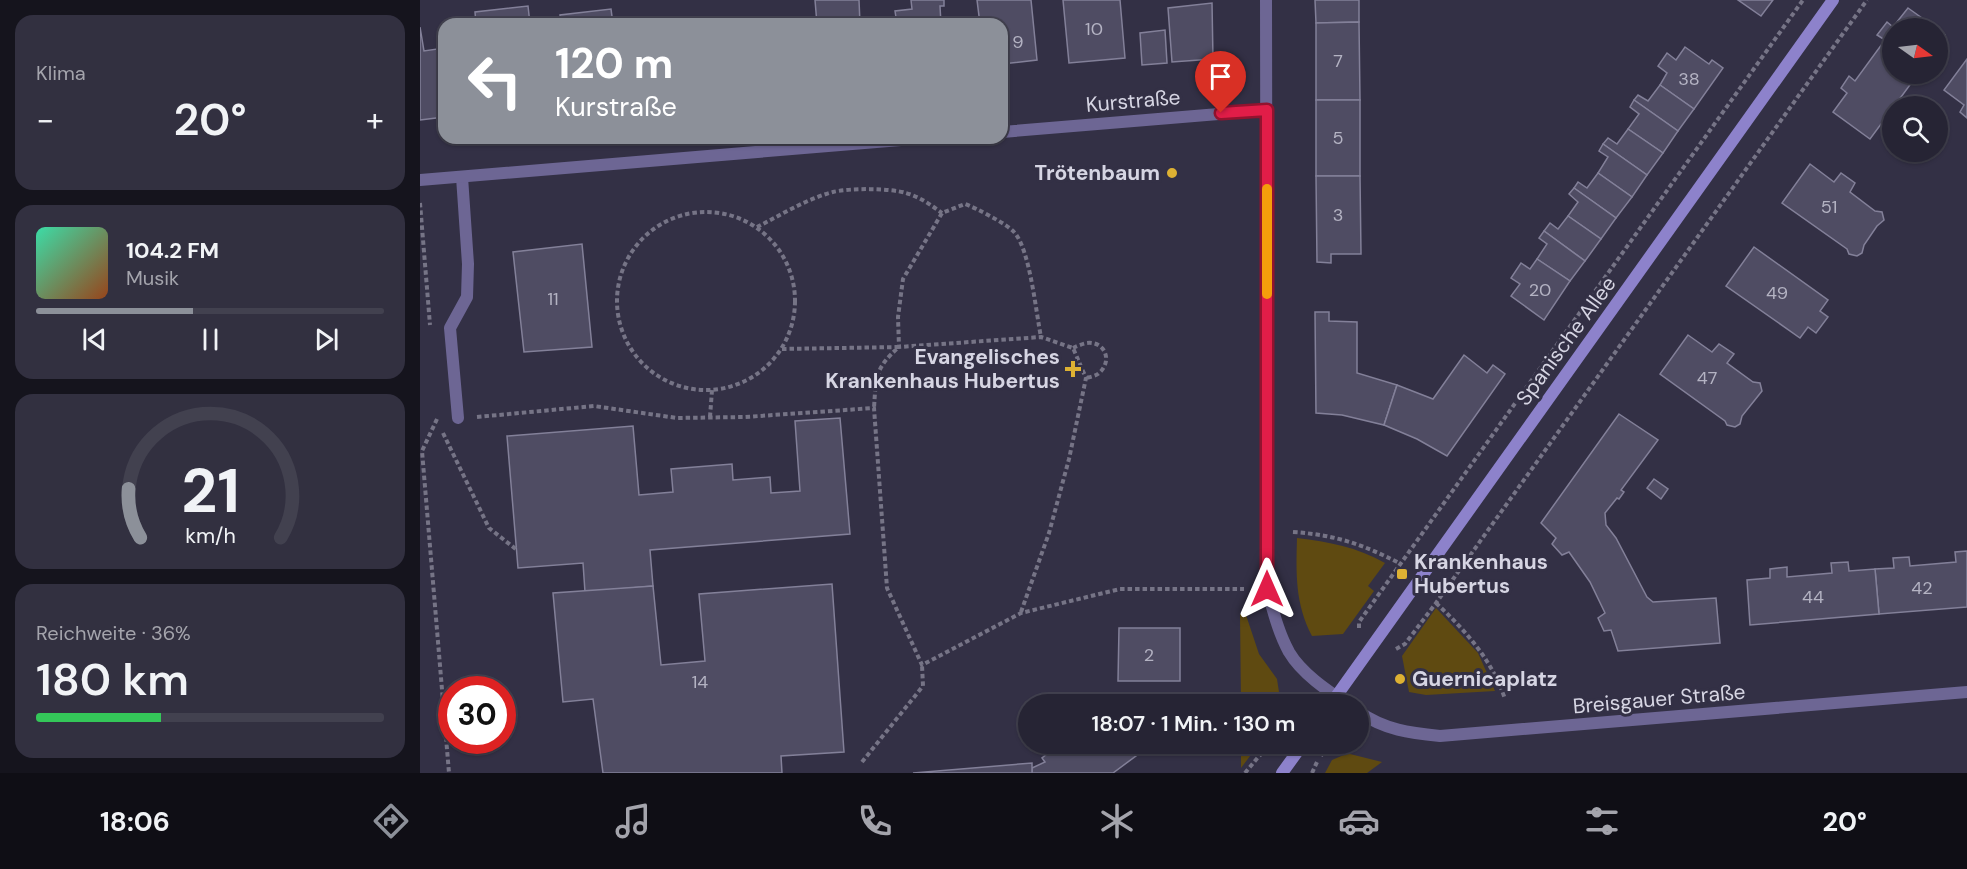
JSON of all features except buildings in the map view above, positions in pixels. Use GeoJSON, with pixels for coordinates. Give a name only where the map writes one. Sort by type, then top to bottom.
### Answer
{"type":"FeatureCollection","features":[{"type":"Feature","properties":{"kind":"main road","name":"Spanische Allee"},"geometry":{"type":"LineString","coordinates":[[1338,694],[1833,0]]}},
{"type":"Feature","properties":{"kind":"main road"},"geometry":{"type":"LineString","coordinates":[[1282,773],[1296,754]]}},
{"type":"Feature","properties":{"kind":"street"},"geometry":{"type":"LineString","coordinates":[[1266,0],[1267,589],[1279,628],[1290,653],[1326,694]]}},
{"type":"Feature","properties":{"kind":"street","name":"Kurstraße"},"geometry":{"type":"LineString","coordinates":[[1008,132],[1267,110]]}},
{"type":"Feature","properties":{"kind":"street"},"geometry":{"type":"LineString","coordinates":[[420,180],[854,144]]}},
{"type":"Feature","properties":{"kind":"street"},"geometry":{"type":"LineString","coordinates":[[458,418],[450,328],[467,297],[468,264],[462,177]]}},
{"type":"Feature","properties":{"kind":"street","name":"Breisgauer Straße"},"geometry":{"type":"LineString","coordinates":[[1369,718],[1401,732],[1440,736],[1967,692]]}},
{"type":"Feature","properties":{"kind":"path"},"geometry":{"type":"LineString","coordinates":[[1359,622],[1803,0]]}},
{"type":"Feature","properties":{"kind":"path"},"geometry":{"type":"LineString","coordinates":[[1404,644],[1436,603],[1867,0]]}},
{"type":"Feature","properties":{"kind":"path"},"geometry":{"type":"LineString","coordinates":[[756,227],[807,202],[834,192],[863,189],[904,192],[923,200],[942,213]]}},
{"type":"Feature","properties":{"kind":"path"},"geometry":{"type":"LineString","coordinates":[[420,203],[430,328]]}},
{"type":"Feature","properties":{"kind":"path"},"geometry":{"type":"LineString","coordinates":[[899,347],[898,317],[903,279],[942,213],[965,204],[1014,231],[1024,248],[1041,337]]}},
{"type":"Feature","properties":{"kind":"path"},"geometry":{"type":"LineString","coordinates":[[702,211],[724,213],[744,219],[778,246],[788,265],[794,286],[795,308],[791,329],[782,349],[752,378],[732,386],[712,390],[690,388],[669,382],[651,371],[636,355],[625,337],[618,316],[617,294],[622,273],[631,253],[644,237],[661,223],[681,215],[702,211]]}},
{"type":"Feature","properties":{"kind":"path"},"geometry":{"type":"LineString","coordinates":[[782,349],[899,347],[1041,337],[1072,348],[1086,343],[1096,344],[1103,348],[1107,356],[1104,367],[1098,374],[1086,378]]}},
{"type":"Feature","properties":{"kind":"path"},"geometry":{"type":"LineString","coordinates":[[862,762],[923,686],[922,665],[887,588],[874,408],[876,379],[883,361],[899,347]]}},
{"type":"Feature","properties":{"kind":"path"},"geometry":{"type":"LineString","coordinates":[[1021,613],[1049,533],[1069,459],[1086,378],[1072,348]]}},
{"type":"Feature","properties":{"kind":"path"},"geometry":{"type":"LineString","coordinates":[[710,417],[712,390]]}},
{"type":"Feature","properties":{"kind":"path"},"geometry":{"type":"LineString","coordinates":[[437,419],[594,406],[677,418],[874,408]]}},
{"type":"Feature","properties":{"kind":"path"},"geometry":{"type":"LineString","coordinates":[[436,408],[437,419],[489,528],[516,550]]}},
{"type":"Feature","properties":{"kind":"path"},"geometry":{"type":"LineString","coordinates":[[437,419],[422,451],[449,773]]}},
{"type":"Feature","properties":{"kind":"path"},"geometry":{"type":"LineString","coordinates":[[1293,532],[1340,538],[1362,545],[1401,564]]}},
{"type":"Feature","properties":{"kind":"path"},"geometry":{"type":"LineString","coordinates":[[922,665],[1021,613],[1120,589],[1245,589]]}},
{"type":"Feature","properties":{"kind":"path"},"geometry":{"type":"LineString","coordinates":[[1436,603],[1482,651],[1505,699]]}},
{"type":"Feature","properties":{"kind":"path"},"geometry":{"type":"LineString","coordinates":[[1245,773],[1262,754]]}},
{"type":"Feature","properties":{"kind":"shaded area"},"geometry":{"type":"Polygon","coordinates":[[[1297,538],[1342,546],[1385,563],[1368,586],[1374,591],[1343,634],[1312,636],[1306,624],[1297,576],[1297,538]]]}},
{"type":"Feature","properties":{"kind":"shaded area"},"geometry":{"type":"Polygon","coordinates":[[[1436,608],[1478,653],[1495,691],[1426,695],[1409,692],[1402,656],[1436,608]]]}},
{"type":"Feature","properties":{"kind":"shaded area"},"geometry":{"type":"Polygon","coordinates":[[[1240,614],[1246,615],[1259,654],[1277,679],[1279,694],[1241,694],[1240,614]]]}},
{"type":"Feature","properties":{"kind":"shaded area"},"geometry":{"type":"Polygon","coordinates":[[[1241,754],[1252,754],[1241,768],[1241,754]]]}},
{"type":"Feature","properties":{"kind":"shaded area"},"geometry":{"type":"Polygon","coordinates":[[[1350,754],[1382,762],[1367,773],[1325,773],[1332,760],[1350,754]]]}},
{"type":"Feature","properties":{"kind":"slow traffic"},"geometry":{"type":"LineString","coordinates":[[1267,189],[1267,294]]}},
{"type":"Feature","properties":{"kind":"place","name":"Trötenbaum"},"geometry":{"type":"Point","coordinates":[1172,173]}},
{"type":"Feature","properties":{"kind":"place","name":"Evangelisches Krankenhaus Hubertus"},"geometry":{"type":"Point","coordinates":[1073,369]}},
{"type":"Feature","properties":{"kind":"place","name":"Krankenhaus Hubertus"},"geometry":{"type":"Point","coordinates":[1402,574]}},
{"type":"Feature","properties":{"kind":"place","name":"Guernicaplatz"},"geometry":{"type":"Point","coordinates":[1400,679]}},
{"type":"Feature","properties":{"kind":"route"},"geometry":{"type":"LineString","coordinates":[[1221,113],[1267,110],[1267,589]]}}]}
